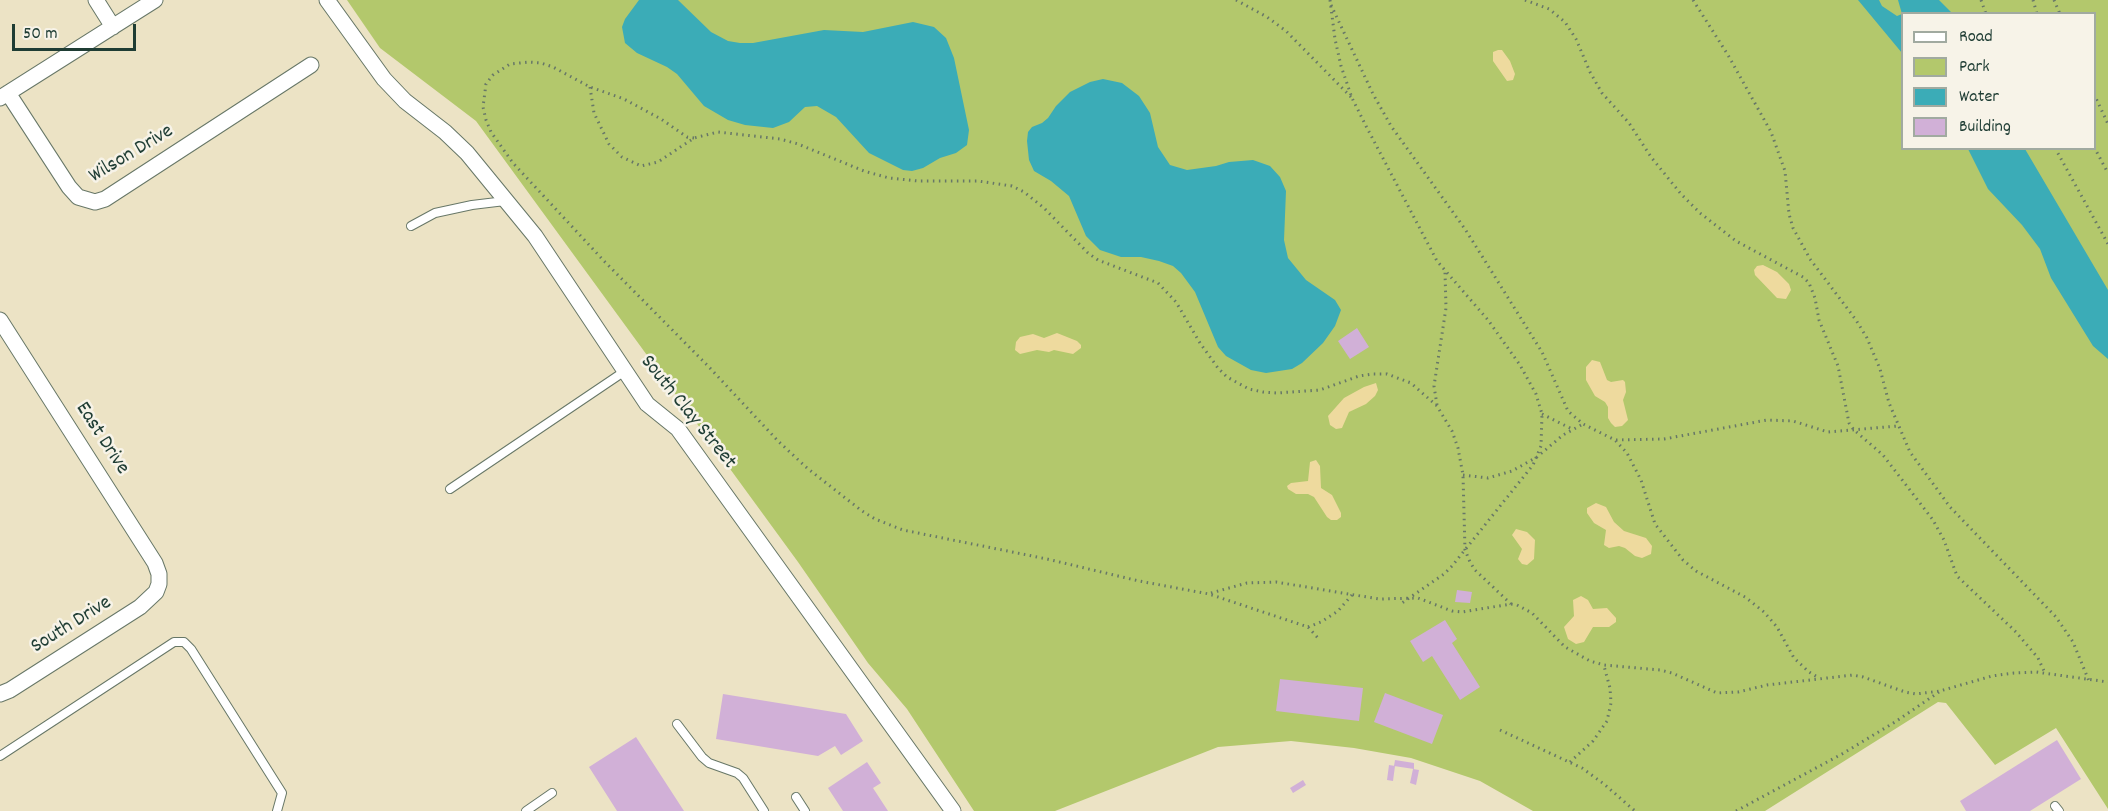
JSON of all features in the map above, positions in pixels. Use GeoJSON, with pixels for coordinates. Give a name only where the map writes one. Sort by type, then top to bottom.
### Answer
{"type":"FeatureCollection","features":[{"type":"Feature","properties":{"kind":"street"},"geometry":{"type":"LineString","coordinates":[[96,0],[113,27]]}},
{"type":"Feature","properties":{"kind":"street"},"geometry":{"type":"LineString","coordinates":[[4,96],[155,0]]}},
{"type":"Feature","properties":{"kind":"street","name":"South Clay Street"},"geometry":{"type":"LineString","coordinates":[[327,0],[389,85],[457,143],[535,236],[647,404],[678,429],[953,811]]}},
{"type":"Feature","properties":{"kind":"street","name":"Wilson Drive"},"geometry":{"type":"LineString","coordinates":[[4,96],[69,187],[78,197],[95,202],[105,199],[311,66]]}},
{"type":"Feature","properties":{"kind":"street","name":"East Drive"},"geometry":{"type":"LineString","coordinates":[[0,320],[155,563],[159,573],[159,584]]}},
{"type":"Feature","properties":{"kind":"street","name":"South Drive"},"geometry":{"type":"LineString","coordinates":[[0,694],[10,690],[140,607],[150,600],[159,584]]}},
{"type":"Feature","properties":{"kind":"lane"},"geometry":{"type":"LineString","coordinates":[[411,226],[435,213],[472,204],[507,201]]}},
{"type":"Feature","properties":{"kind":"lane"},"geometry":{"type":"LineString","coordinates":[[450,489],[625,371]]}},
{"type":"Feature","properties":{"kind":"lane"},"geometry":{"type":"LineString","coordinates":[[0,756],[174,642],[184,642],[191,649],[282,793],[277,811]]}},
{"type":"Feature","properties":{"kind":"lane"},"geometry":{"type":"LineString","coordinates":[[677,724],[709,763],[737,773],[743,778],[764,811]]}},
{"type":"Feature","properties":{"kind":"lane"},"geometry":{"type":"LineString","coordinates":[[526,811],[552,793]]}},
{"type":"Feature","properties":{"kind":"lane"},"geometry":{"type":"LineString","coordinates":[[796,798],[805,811]]}},
{"type":"Feature","properties":{"kind":"path"},"geometry":{"type":"LineString","coordinates":[[1236,0],[1267,17],[1286,31],[1352,98]]}},
{"type":"Feature","properties":{"kind":"path"},"geometry":{"type":"LineString","coordinates":[[1330,0],[1336,46],[1352,98],[1426,241],[1445,271],[1488,320],[1520,364],[1536,394],[1542,414],[1542,446],[1533,465],[1466,550],[1444,574],[1399,604]]}},
{"type":"Feature","properties":{"kind":"path"},"geometry":{"type":"LineString","coordinates":[[1525,0],[1549,9],[1565,22],[1576,39],[1602,93],[1629,123],[1669,181],[1700,213],[1736,242],[1803,277],[1809,283],[1815,298],[1819,320],[1838,366],[1846,416],[1854,430],[1883,454],[1933,520],[1944,540],[1957,576],[2016,632],[2038,658],[2045,673]]}},
{"type":"Feature","properties":{"kind":"path"},"geometry":{"type":"LineString","coordinates":[[1693,0],[1772,132],[1785,171],[1789,214],[1793,228],[1810,260],[1867,338],[1875,354],[1898,426],[1910,452],[1940,494],[2067,630],[2089,681]]}},
{"type":"Feature","properties":{"kind":"path"},"geometry":{"type":"LineString","coordinates":[[1331,5],[1373,94],[1391,126],[1479,251],[1542,352],[1564,404],[1583,424],[1615,440],[1627,453],[1637,472],[1655,524],[1683,560],[1696,571],[1745,597],[1764,612],[1777,627],[1794,658],[1820,679]]}},
{"type":"Feature","properties":{"kind":"path"},"geometry":{"type":"LineString","coordinates":[[694,138],[687,137],[661,119],[624,99],[590,87],[553,67],[529,62],[510,64],[493,75],[486,84],[483,107],[491,132],[513,163],[778,441],[829,486],[875,519],[903,530],[1209,594],[1308,627],[1318,638]]}},
{"type":"Feature","properties":{"kind":"path"},"geometry":{"type":"LineString","coordinates":[[590,87],[594,113],[603,134],[615,152],[630,162],[642,166],[658,162],[694,138],[718,132],[780,139],[864,171],[889,178],[918,181],[978,181],[1012,186],[1024,192],[1044,208],[1088,253],[1098,260],[1158,283],[1176,302],[1209,358],[1218,368],[1237,382],[1256,390],[1277,393],[1320,390],[1359,376],[1387,374],[1411,383],[1437,406],[1452,431],[1463,475],[1466,550],[1475,570],[1510,604]]}},
{"type":"Feature","properties":{"kind":"path"},"geometry":{"type":"LineString","coordinates":[[2096,98],[2108,124]]}},
{"type":"Feature","properties":{"kind":"path"},"geometry":{"type":"LineString","coordinates":[[2056,150],[2108,244]]}},
{"type":"Feature","properties":{"kind":"path"},"geometry":{"type":"LineString","coordinates":[[2096,150],[2108,173]]}},
{"type":"Feature","properties":{"kind":"path"},"geometry":{"type":"LineString","coordinates":[[1437,406],[1434,386],[1446,308],[1445,271]]}},
{"type":"Feature","properties":{"kind":"path"},"geometry":{"type":"LineString","coordinates":[[1542,414],[1572,429]]}},
{"type":"Feature","properties":{"kind":"path"},"geometry":{"type":"LineString","coordinates":[[1615,440],[1664,439],[1767,420],[1793,421],[1828,432],[1898,426]]}},
{"type":"Feature","properties":{"kind":"path"},"geometry":{"type":"LineString","coordinates":[[1463,475],[1488,478],[1512,471],[1538,457],[1572,429],[1583,424]]}},
{"type":"Feature","properties":{"kind":"path"},"geometry":{"type":"LineString","coordinates":[[1209,594],[1247,583],[1270,581],[1378,599],[1418,598],[1452,611],[1462,612],[1510,604],[1517,605],[1532,613],[1565,647],[1590,661],[1604,665],[1660,670],[1717,693],[1726,694],[1767,685],[1853,675],[1916,694],[1940,691],[2014,672],[2045,673],[2108,682]]}},
{"type":"Feature","properties":{"kind":"path"},"geometry":{"type":"LineString","coordinates":[[1308,627],[1338,611],[1352,595]]}},
{"type":"Feature","properties":{"kind":"path"},"geometry":{"type":"LineString","coordinates":[[1570,762],[1583,752],[1607,721],[1611,703],[1604,665]]}},
{"type":"Feature","properties":{"kind":"path"},"geometry":{"type":"LineString","coordinates":[[1736,811],[1886,728],[1940,691]]}},
{"type":"Feature","properties":{"kind":"path"},"geometry":{"type":"LineString","coordinates":[[1500,730],[1570,762],[1599,780],[1635,811]]}},
{"type":"Feature","properties":{"kind":"green space"},"geometry":{"type":"Polygon","coordinates":[[[347,0],[2108,0],[2108,809],[2056,728],[1995,765],[1946,703],[1938,702],[1765,811],[1533,811],[1480,781],[1411,758],[1354,748],[1291,741],[1218,747],[1055,811],[974,811],[907,709],[868,663],[798,562],[476,121],[380,48],[347,0]]]}},
{"type":"Feature","properties":{"kind":"sand"},"geometry":{"type":"Polygon","coordinates":[[[1502,50],[1510,61],[1515,74],[1513,80],[1507,81],[1493,61],[1493,52],[1502,50]]]}},
{"type":"Feature","properties":{"kind":"sand"},"geometry":{"type":"Polygon","coordinates":[[[1763,265],[1777,272],[1789,284],[1791,290],[1786,299],[1777,298],[1755,275],[1754,270],[1757,266],[1763,265]]]}},
{"type":"Feature","properties":{"kind":"sand"},"geometry":{"type":"Polygon","coordinates":[[[1057,333],[1077,341],[1081,348],[1073,354],[1054,350],[1049,352],[1037,350],[1020,354],[1015,350],[1016,342],[1020,337],[1033,334],[1044,338],[1057,333]]]}},
{"type":"Feature","properties":{"kind":"sand"},"geometry":{"type":"Polygon","coordinates":[[[1592,360],[1600,362],[1607,380],[1625,382],[1626,392],[1623,400],[1628,420],[1622,426],[1615,427],[1611,423],[1608,418],[1608,407],[1605,402],[1595,396],[1586,380],[1586,367],[1592,360]]]}},
{"type":"Feature","properties":{"kind":"sand"},"geometry":{"type":"Polygon","coordinates":[[[1376,383],[1378,390],[1375,396],[1366,404],[1349,412],[1342,428],[1336,429],[1330,425],[1328,416],[1344,398],[1376,383]]]}},
{"type":"Feature","properties":{"kind":"sand"},"geometry":{"type":"Polygon","coordinates":[[[1316,460],[1320,466],[1321,488],[1332,495],[1341,513],[1341,517],[1337,520],[1327,517],[1314,497],[1308,494],[1296,494],[1288,489],[1287,486],[1291,483],[1308,481],[1310,462],[1316,460]]]}},
{"type":"Feature","properties":{"kind":"sand"},"geometry":{"type":"Polygon","coordinates":[[[1596,503],[1606,507],[1614,522],[1624,531],[1646,538],[1652,546],[1651,554],[1642,558],[1635,556],[1625,548],[1619,546],[1609,548],[1604,545],[1606,530],[1594,523],[1587,513],[1587,508],[1596,503]]]}},
{"type":"Feature","properties":{"kind":"sand"},"geometry":{"type":"Polygon","coordinates":[[[1516,529],[1527,532],[1535,540],[1534,559],[1527,565],[1522,564],[1518,559],[1522,549],[1512,535],[1516,529]]]}},
{"type":"Feature","properties":{"kind":"sand"},"geometry":{"type":"Polygon","coordinates":[[[1581,596],[1588,600],[1593,609],[1607,608],[1616,618],[1616,622],[1609,627],[1593,627],[1584,642],[1576,644],[1568,639],[1564,627],[1574,616],[1573,600],[1581,596]]]}},
{"type":"Feature","properties":{"kind":"water"},"geometry":{"type":"Polygon","coordinates":[[[639,0],[678,0],[711,32],[728,41],[740,43],[753,43],[824,30],[863,32],[913,22],[934,27],[946,38],[954,58],[969,130],[967,145],[956,153],[912,171],[903,170],[869,153],[836,117],[817,106],[805,107],[789,122],[773,128],[745,125],[728,120],[704,106],[677,74],[637,53],[625,43],[622,27],[639,0]]]}},
{"type":"Feature","properties":{"kind":"water"},"geometry":{"type":"Polygon","coordinates":[[[1858,0],[1879,0],[1882,6],[1897,16],[1901,14],[1901,52],[1858,0]]]}},
{"type":"Feature","properties":{"kind":"water"},"geometry":{"type":"Polygon","coordinates":[[[1898,0],[1939,0],[1951,12],[1901,12],[1898,0]]]}},
{"type":"Feature","properties":{"kind":"water"},"geometry":{"type":"Polygon","coordinates":[[[1103,79],[1122,83],[1139,96],[1150,113],[1158,147],[1170,165],[1187,170],[1253,160],[1270,166],[1280,177],[1286,191],[1284,240],[1288,258],[1306,280],[1335,300],[1341,310],[1335,326],[1323,343],[1302,363],[1292,369],[1266,373],[1251,370],[1226,356],[1218,347],[1195,292],[1181,273],[1173,266],[1159,261],[1141,257],[1121,257],[1100,250],[1086,236],[1069,196],[1034,171],[1029,160],[1028,132],[1032,127],[1048,118],[1070,92],[1090,82],[1103,79]]]}},
{"type":"Feature","properties":{"kind":"water"},"geometry":{"type":"Polygon","coordinates":[[[1968,150],[2026,150],[2108,290],[2108,359],[2093,346],[2051,278],[2040,249],[2022,225],[1988,189],[1968,150]]]}},
{"type":"Feature","properties":{"kind":"building"},"geometry":{"type":"Polygon","coordinates":[[[1357,328],[1369,347],[1350,359],[1338,341],[1357,328]]]}},
{"type":"Feature","properties":{"kind":"building"},"geometry":{"type":"Polygon","coordinates":[[[1457,590],[1472,592],[1470,603],[1455,602],[1457,590]]]}},
{"type":"Feature","properties":{"kind":"building"},"geometry":{"type":"Polygon","coordinates":[[[1445,620],[1457,639],[1452,643],[1480,687],[1460,700],[1432,656],[1423,662],[1410,641],[1445,620]]]}},
{"type":"Feature","properties":{"kind":"building"},"geometry":{"type":"Polygon","coordinates":[[[1280,679],[1363,688],[1359,721],[1276,711],[1280,679]]]}},
{"type":"Feature","properties":{"kind":"building"},"geometry":{"type":"Polygon","coordinates":[[[1385,693],[1443,715],[1432,744],[1374,722],[1385,693]]]}},
{"type":"Feature","properties":{"kind":"building"},"geometry":{"type":"Polygon","coordinates":[[[723,694],[846,714],[863,741],[841,755],[835,746],[818,756],[716,739],[723,694]]]}},
{"type":"Feature","properties":{"kind":"building"},"geometry":{"type":"Polygon","coordinates":[[[636,737],[684,811],[617,811],[589,767],[636,737]]]}},
{"type":"Feature","properties":{"kind":"building"},"geometry":{"type":"Polygon","coordinates":[[[2057,740],[2081,779],[2030,811],[1966,811],[1960,801],[2057,740]]]}},
{"type":"Feature","properties":{"kind":"building"},"geometry":{"type":"Polygon","coordinates":[[[1395,760],[1414,763],[1414,769],[1394,766],[1395,760]]]}},
{"type":"Feature","properties":{"kind":"building"},"geometry":{"type":"Polygon","coordinates":[[[867,762],[881,783],[873,788],[888,811],[843,811],[828,788],[867,762]]]}},
{"type":"Feature","properties":{"kind":"building"},"geometry":{"type":"Polygon","coordinates":[[[1389,765],[1395,766],[1393,781],[1387,780],[1389,765]]]}},
{"type":"Feature","properties":{"kind":"building"},"geometry":{"type":"Polygon","coordinates":[[[1413,769],[1419,770],[1416,785],[1410,783],[1413,769]]]}},
{"type":"Feature","properties":{"kind":"building"},"geometry":{"type":"Polygon","coordinates":[[[1303,780],[1306,785],[1293,793],[1290,788],[1303,780]]]}}]}
